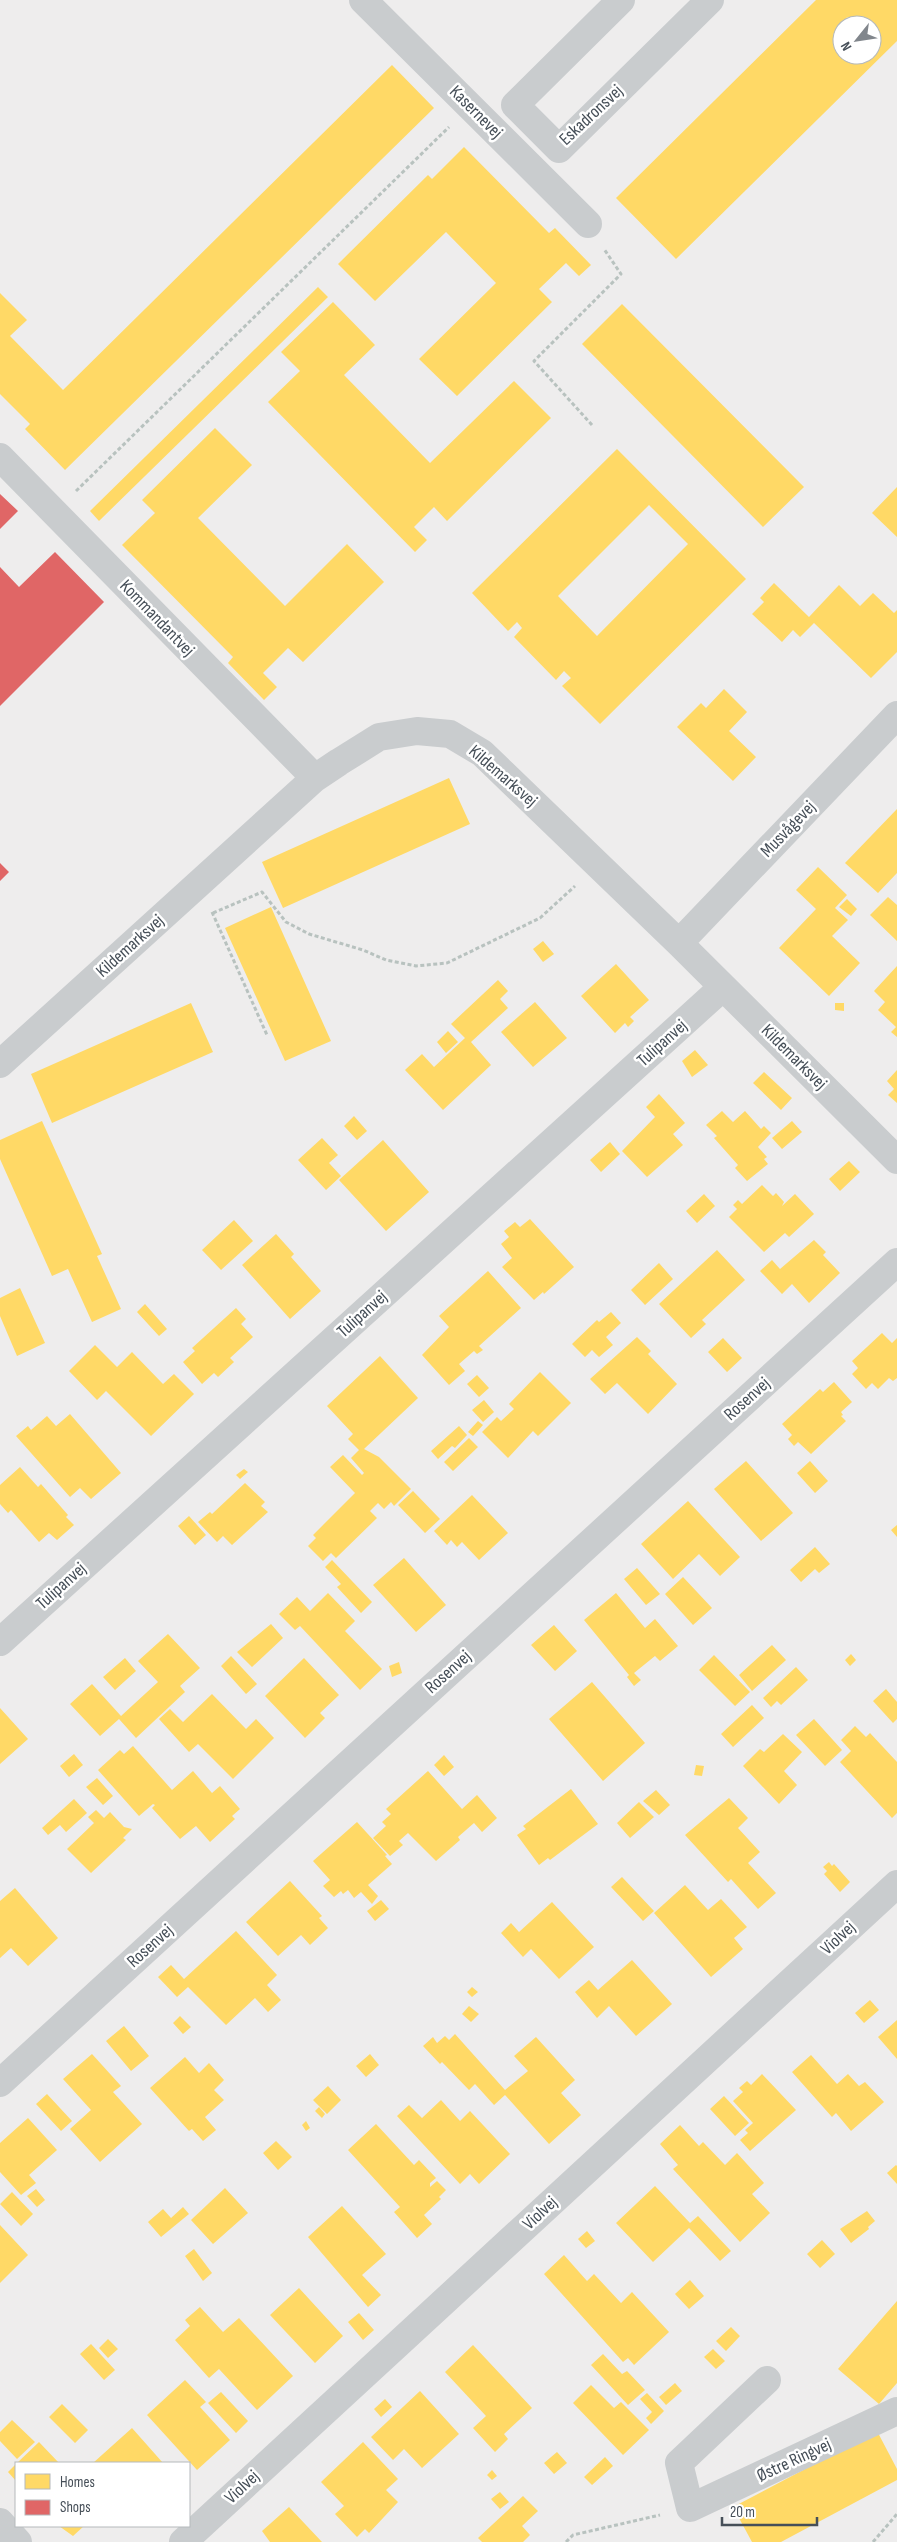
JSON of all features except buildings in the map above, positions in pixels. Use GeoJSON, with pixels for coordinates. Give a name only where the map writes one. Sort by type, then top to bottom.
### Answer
{"type":"FeatureCollection","features":[{"type":"Feature","properties":{"kind":"street","name":"Eskadronsvej"},"geometry":{"type":"LineString","coordinates":[[621,0],[515,105],[559,149],[710,0]]}},
{"type":"Feature","properties":{"kind":"street","name":"Kasernevej"},"geometry":{"type":"LineString","coordinates":[[379,5],[470,106],[588,224]]}},
{"type":"Feature","properties":{"kind":"street","name":"Kommandantvej"},"geometry":{"type":"LineString","coordinates":[[0,457],[315,778]]}},
{"type":"Feature","properties":{"kind":"street","name":"Musvågevej"},"geometry":{"type":"LineString","coordinates":[[679,942],[897,715]]}},
{"type":"Feature","properties":{"kind":"street","name":"Kildemarksvej"},"geometry":{"type":"LineString","coordinates":[[0,1064],[315,778],[379,738],[417,731],[450,734],[482,753],[679,942],[897,1160]]}},
{"type":"Feature","properties":{"kind":"street","name":"Tulipanvej"},"geometry":{"type":"LineString","coordinates":[[0,1642],[724,987]]}},
{"type":"Feature","properties":{"kind":"street","name":"Rosenvej"},"geometry":{"type":"LineString","coordinates":[[0,2083],[897,1262]]}},
{"type":"Feature","properties":{"kind":"street","name":"Violvej"},"geometry":{"type":"LineString","coordinates":[[183,2542],[897,1884]]}},
{"type":"Feature","properties":{"kind":"street"},"geometry":{"type":"LineString","coordinates":[[690,2508],[679,2464],[766,2380]]}},
{"type":"Feature","properties":{"kind":"street","name":"Østre Ringvej"},"geometry":{"type":"LineString","coordinates":[[690,2508],[897,2411]]}},
{"type":"Feature","properties":{"kind":"street"},"geometry":{"type":"LineString","coordinates":[[0,2522],[18,2542]]}},
{"type":"Feature","properties":{"kind":"path"},"geometry":{"type":"LineString","coordinates":[[54,512],[470,106]]}},
{"type":"Feature","properties":{"kind":"path"},"geometry":{"type":"LineString","coordinates":[[588,224],[621,274],[534,361],[592,425]]}},
{"type":"Feature","properties":{"kind":"path"},"geometry":{"type":"LineString","coordinates":[[213,913],[262,892],[286,922],[308,934],[364,950],[386,960],[416,966],[446,962],[540,918],[597,864]]}},
{"type":"Feature","properties":{"kind":"path"},"geometry":{"type":"LineString","coordinates":[[200,883],[266,1035]]}},
{"type":"Feature","properties":{"kind":"path"},"geometry":{"type":"LineString","coordinates":[[566,2542],[573,2535],[690,2508]]}},
{"type":"Feature","properties":{"kind":"path"},"geometry":{"type":"LineString","coordinates":[[873,2542],[897,2514]]}}]}
